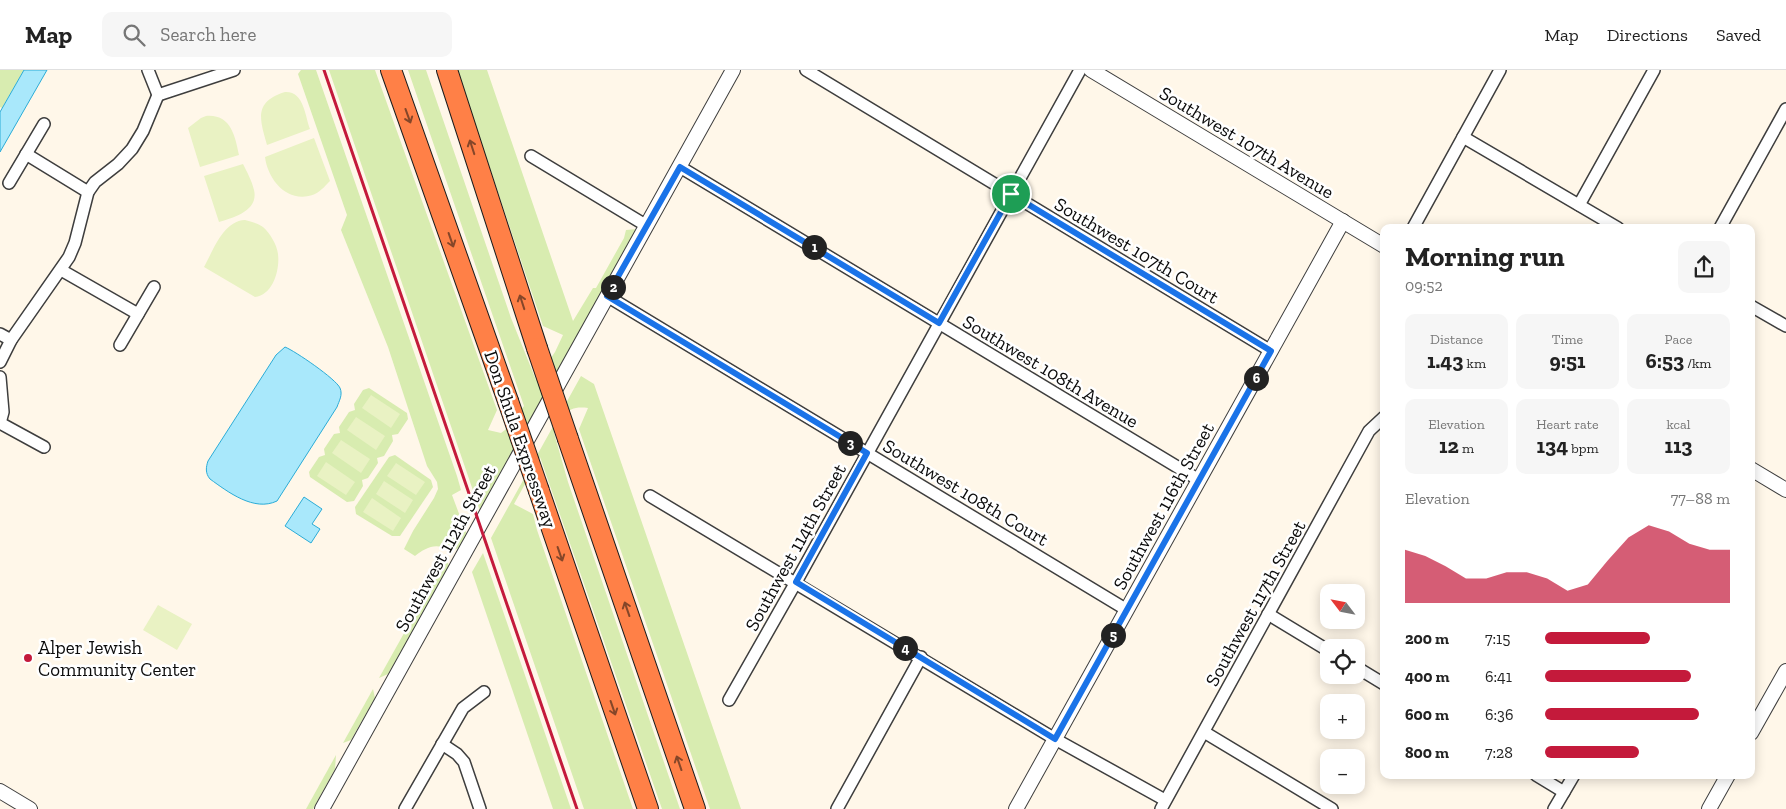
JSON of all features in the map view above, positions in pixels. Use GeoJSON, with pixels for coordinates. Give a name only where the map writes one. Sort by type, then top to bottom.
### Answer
{"type":"FeatureCollection","features":[{"type":"Feature","properties":{"kind":"highway","name":"Don Shula Expressway"},"geometry":{"type":"LineString","coordinates":[[391,70],[508,401],[648,809]]}},
{"type":"Feature","properties":{"kind":"highway"},"geometry":{"type":"LineString","coordinates":[[447,70],[537,348],[695,809]]}},
{"type":"Feature","properties":{"kind":"street"},"geometry":{"type":"LineString","coordinates":[[0,362],[11,340],[61,270],[75,243],[88,192],[95,182],[118,164],[132,149],[143,132],[158,95],[148,70]]}},
{"type":"Feature","properties":{"kind":"street"},"geometry":{"type":"LineString","coordinates":[[158,95],[234,70]]}},
{"type":"Feature","properties":{"kind":"street","name":"Southwest 112th Street"},"geometry":{"type":"LineString","coordinates":[[322,809],[733,70]]}},
{"type":"Feature","properties":{"kind":"street","name":"Southwest 107th Court"},"geometry":{"type":"LineString","coordinates":[[806,70],[1271,351]]}},
{"type":"Feature","properties":{"kind":"street","name":"Southwest 114th Street"},"geometry":{"type":"LineString","coordinates":[[729,700],[1080,70]]}},
{"type":"Feature","properties":{"kind":"street","name":"Southwest 107th Avenue"},"geometry":{"type":"LineString","coordinates":[[1091,70],[1380,244]]}},
{"type":"Feature","properties":{"kind":"street"},"geometry":{"type":"LineString","coordinates":[[1415,224],[1500,70]]}},
{"type":"Feature","properties":{"kind":"street"},"geometry":{"type":"LineString","coordinates":[[1580,205],[1654,70]]}},
{"type":"Feature","properties":{"kind":"street"},"geometry":{"type":"LineString","coordinates":[[1722,224],[1786,109]]}},
{"type":"Feature","properties":{"kind":"street"},"geometry":{"type":"LineString","coordinates":[[9,183],[44,124]]}},
{"type":"Feature","properties":{"kind":"street"},"geometry":{"type":"LineString","coordinates":[[1463,137],[1611,224]]}},
{"type":"Feature","properties":{"kind":"street"},"geometry":{"type":"LineString","coordinates":[[26,154],[88,192]]}},
{"type":"Feature","properties":{"kind":"street"},"geometry":{"type":"LineString","coordinates":[[531,156],[647,226]]}},
{"type":"Feature","properties":{"kind":"street","name":"Southwest 108th Avenue"},"geometry":{"type":"LineString","coordinates":[[680,167],[1199,480]]}},
{"type":"Feature","properties":{"kind":"street","name":"Southwest 116th Street"},"geometry":{"type":"LineString","coordinates":[[1016,809],[1343,221]]}},
{"type":"Feature","properties":{"kind":"street"},"geometry":{"type":"LineString","coordinates":[[61,270],[138,314]]}},
{"type":"Feature","properties":{"kind":"street"},"geometry":{"type":"LineString","coordinates":[[120,345],[154,287]]}},
{"type":"Feature","properties":{"kind":"street","name":"Southwest 108th Court"},"geometry":{"type":"LineString","coordinates":[[607,296],[1127,610]]}},
{"type":"Feature","properties":{"kind":"street"},"geometry":{"type":"LineString","coordinates":[[1755,308],[1786,326]]}},
{"type":"Feature","properties":{"kind":"street"},"geometry":{"type":"LineString","coordinates":[[0,334],[11,340]]}},
{"type":"Feature","properties":{"kind":"street"},"geometry":{"type":"LineString","coordinates":[[0,377],[3,412],[0,423],[44,448]]}},
{"type":"Feature","properties":{"kind":"street","name":"Southwest 117th Street"},"geometry":{"type":"LineString","coordinates":[[1163,805],[1370,431],[1380,421]]}},
{"type":"Feature","properties":{"kind":"street"},"geometry":{"type":"LineString","coordinates":[[1755,471],[1786,490]]}},
{"type":"Feature","properties":{"kind":"street"},"geometry":{"type":"LineString","coordinates":[[650,496],[921,657],[1163,805]]}},
{"type":"Feature","properties":{"kind":"street"},"geometry":{"type":"LineString","coordinates":[[1268,614],[1320,645]]}},
{"type":"Feature","properties":{"kind":"street"},"geometry":{"type":"LineString","coordinates":[[837,809],[921,657]]}},
{"type":"Feature","properties":{"kind":"street"},"geometry":{"type":"LineString","coordinates":[[1755,726],[1786,671]]}},
{"type":"Feature","properties":{"kind":"street"},"geometry":{"type":"LineString","coordinates":[[1365,672],[1380,682]]}},
{"type":"Feature","properties":{"kind":"street"},"geometry":{"type":"LineString","coordinates":[[405,809],[463,708],[484,692]]}},
{"type":"Feature","properties":{"kind":"street"},"geometry":{"type":"LineString","coordinates":[[1204,732],[1332,809]]}},
{"type":"Feature","properties":{"kind":"street"},"geometry":{"type":"LineString","coordinates":[[442,744],[457,754],[464,762],[480,809]]}},
{"type":"Feature","properties":{"kind":"street"},"geometry":{"type":"LineString","coordinates":[[1543,779],[1564,792]]}},
{"type":"Feature","properties":{"kind":"street"},"geometry":{"type":"LineString","coordinates":[[1554,809],[1572,779]]}},
{"type":"Feature","properties":{"kind":"street"},"geometry":{"type":"LineString","coordinates":[[1709,809],[1726,779]]}},
{"type":"Feature","properties":{"kind":"street"},"geometry":{"type":"LineString","coordinates":[[0,791],[30,809]]}},
{"type":"Feature","properties":{"kind":"green space"},"geometry":{"type":"Polygon","coordinates":[[[0,70],[24,70],[2,108],[0,107],[0,70]]]}},
{"type":"Feature","properties":{"kind":"green space"},"geometry":{"type":"Polygon","coordinates":[[[301,70],[316,70],[457,476],[461,490],[452,495],[467,535],[461,546],[457,549],[450,550],[459,531],[448,550],[435,546],[415,556],[404,549],[434,498],[438,489],[437,482],[427,466],[388,347],[341,230],[347,215],[298,74],[301,70]]]}},
{"type":"Feature","properties":{"kind":"green space"},"geometry":{"type":"Polygon","coordinates":[[[329,70],[375,70],[497,410],[488,430],[501,433],[524,406],[408,70],[426,70],[511,318],[536,380],[555,352],[563,335],[543,326],[457,70],[487,70],[573,321],[593,288],[596,288],[624,238],[626,230],[637,229],[480,511],[329,70]]]}},
{"type":"Feature","properties":{"kind":"green space"},"geometry":{"type":"Polygon","coordinates":[[[285,92],[291,93],[300,100],[310,129],[267,145],[261,120],[263,107],[275,96],[285,92]]]}},
{"type":"Feature","properties":{"kind":"green space"},"geometry":{"type":"Polygon","coordinates":[[[206,116],[214,116],[226,122],[236,141],[239,155],[200,167],[188,128],[206,116]]]}},
{"type":"Feature","properties":{"kind":"green space"},"geometry":{"type":"Polygon","coordinates":[[[314,138],[330,181],[315,194],[306,197],[297,196],[281,189],[270,174],[265,157],[314,138]]]}},
{"type":"Feature","properties":{"kind":"green space"},"geometry":{"type":"Polygon","coordinates":[[[243,164],[254,190],[255,197],[253,203],[238,216],[219,222],[204,176],[243,164]]]}},
{"type":"Feature","properties":{"kind":"green space"},"geometry":{"type":"Polygon","coordinates":[[[245,220],[259,224],[266,230],[275,243],[278,254],[278,267],[271,287],[266,292],[255,297],[204,267],[215,245],[225,231],[237,222],[245,220]]]}},
{"type":"Feature","properties":{"kind":"green space"},"geometry":{"type":"Polygon","coordinates":[[[581,376],[594,384],[741,809],[710,809],[579,429],[588,408],[575,408],[566,413],[554,433],[568,482],[680,809],[662,809],[540,457],[514,504],[533,514],[633,809],[584,809],[491,538],[581,376]]]}},
{"type":"Feature","properties":{"kind":"green space"},"geometry":{"type":"Polygon","coordinates":[[[369,388],[407,413],[408,419],[398,434],[392,435],[393,441],[384,456],[377,458],[378,463],[368,478],[362,480],[363,486],[354,501],[347,502],[310,477],[309,472],[319,457],[325,455],[324,449],[334,434],[340,433],[339,427],[349,412],[355,410],[354,404],[363,390],[369,388]]]}},
{"type":"Feature","properties":{"kind":"green space"},"geometry":{"type":"Polygon","coordinates":[[[371,395],[400,414],[391,428],[362,408],[371,395]]]}},
{"type":"Feature","properties":{"kind":"green space"},"geometry":{"type":"Polygon","coordinates":[[[356,417],[385,436],[376,450],[347,430],[356,417]]]}},
{"type":"Feature","properties":{"kind":"green space"},"geometry":{"type":"Polygon","coordinates":[[[341,440],[370,459],[361,473],[332,453],[341,440]]]}},
{"type":"Feature","properties":{"kind":"green space"},"geometry":{"type":"Polygon","coordinates":[[[395,455],[431,480],[433,487],[400,536],[392,536],[356,514],[355,507],[389,457],[395,455]]]}},
{"type":"Feature","properties":{"kind":"green space"},"geometry":{"type":"Polygon","coordinates":[[[326,462],[355,482],[346,495],[317,476],[326,462]]]}},
{"type":"Feature","properties":{"kind":"green space"},"geometry":{"type":"Polygon","coordinates":[[[396,463],[425,482],[416,495],[387,476],[396,463]]]}},
{"type":"Feature","properties":{"kind":"green space"},"geometry":{"type":"Polygon","coordinates":[[[384,481],[413,500],[405,513],[376,494],[384,481]]]}},
{"type":"Feature","properties":{"kind":"green space"},"geometry":{"type":"Polygon","coordinates":[[[372,498],[401,518],[393,531],[363,512],[372,498]]]}},
{"type":"Feature","properties":{"kind":"green space"},"geometry":{"type":"Polygon","coordinates":[[[483,553],[571,809],[553,809],[472,572],[483,553]]]}},
{"type":"Feature","properties":{"kind":"green space"},"geometry":{"type":"Polygon","coordinates":[[[446,558],[449,566],[442,580],[388,674],[379,678],[446,558]]]}},
{"type":"Feature","properties":{"kind":"green space"},"geometry":{"type":"Polygon","coordinates":[[[158,605],[192,624],[177,650],[143,630],[158,605]]]}},
{"type":"Feature","properties":{"kind":"green space"},"geometry":{"type":"Polygon","coordinates":[[[373,689],[375,698],[351,740],[343,743],[373,689]]]}},
{"type":"Feature","properties":{"kind":"green space"},"geometry":{"type":"Polygon","coordinates":[[[336,755],[335,769],[313,809],[306,809],[336,755]]]}},
{"type":"Feature","properties":{"kind":"water"},"geometry":{"type":"Polygon","coordinates":[[[24,70],[47,70],[0,152],[0,112],[24,70]]]}},
{"type":"Feature","properties":{"kind":"water"},"geometry":{"type":"Polygon","coordinates":[[[285,347],[306,359],[331,378],[340,388],[341,396],[337,407],[277,501],[259,504],[233,495],[210,479],[207,466],[208,461],[276,355],[285,347]]]}},
{"type":"Feature","properties":{"kind":"water"},"geometry":{"type":"Polygon","coordinates":[[[304,497],[322,509],[312,524],[320,529],[311,543],[285,526],[304,497]]]}},
{"type":"Feature","properties":{"kind":"railway"},"geometry":{"type":"LineString","coordinates":[[324,70],[577,809]]}},
{"type":"Feature","properties":{"kind":"place","name":"Alper Jewish Community Center"},"geometry":{"type":"Point","coordinates":[28,658]}},
{"type":"Feature","properties":{"kind":"route"},"geometry":{"type":"LineString","coordinates":[[680,167],[939,323],[1011,194],[1271,351],[1055,739],[796,582],[867,453],[607,296],[680,167]]}}]}
